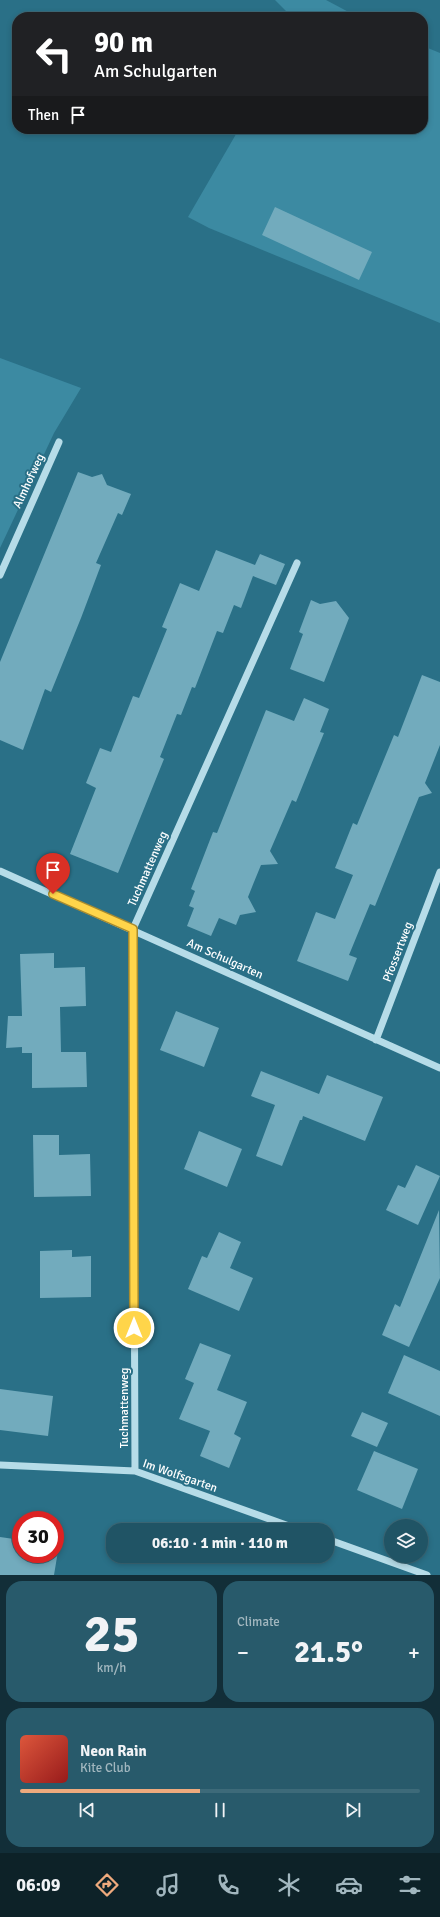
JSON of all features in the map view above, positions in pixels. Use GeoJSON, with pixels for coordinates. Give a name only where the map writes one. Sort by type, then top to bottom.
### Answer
{"type":"FeatureCollection","features":[{"type":"Feature","properties":{"kind":"street","name":"Almhofweg"},"geometry":{"type":"LineString","coordinates":[[0,575],[59,442]]}},
{"type":"Feature","properties":{"kind":"street","name":"Tuchmattenweg"},"geometry":{"type":"LineString","coordinates":[[135,1471],[133,929],[297,563]]}},
{"type":"Feature","properties":{"kind":"street","name":"Am Schulgarten"},"geometry":{"type":"LineString","coordinates":[[0,871],[133,929],[440,1068]]}},
{"type":"Feature","properties":{"kind":"street","name":"Pfossertweg"},"geometry":{"type":"LineString","coordinates":[[376,1040],[440,872]]}},
{"type":"Feature","properties":{"kind":"street","name":"Im Wolfsgarten"},"geometry":{"type":"LineString","coordinates":[[0,1465],[135,1471],[280,1523]]}},
{"type":"Feature","properties":{"kind":"street"},"geometry":{"type":"LineString","coordinates":[[334,1542],[427,1575]]}},
{"type":"Feature","properties":{"kind":"shaded area"},"geometry":{"type":"Polygon","coordinates":[[[275,0],[326,0],[349,12],[287,12],[275,0]]]}},
{"type":"Feature","properties":{"kind":"shaded area"},"geometry":{"type":"Polygon","coordinates":[[[428,48],[440,53],[440,323],[209,228],[188,217],[236,134],[428,134],[428,48]]]}},
{"type":"Feature","properties":{"kind":"shaded area"},"geometry":{"type":"Polygon","coordinates":[[[0,358],[81,388],[54,433],[0,548],[0,358]]]}},
{"type":"Feature","properties":{"kind":"building"},"geometry":{"type":"Polygon","coordinates":[[[275,207],[372,252],[359,280],[262,235],[275,207]]]}},
{"type":"Feature","properties":{"kind":"building"},"geometry":{"type":"Polygon","coordinates":[[[78,472],[92,477],[102,474],[107,485],[131,494],[122,515],[118,513],[96,563],[101,565],[81,618],[51,692],[45,689],[23,750],[0,740],[0,662],[78,472]]]}},
{"type":"Feature","properties":{"kind":"building"},"geometry":{"type":"Polygon","coordinates":[[[216,550],[255,565],[260,554],[285,564],[276,585],[253,576],[241,608],[234,605],[223,633],[217,631],[195,688],[192,687],[181,715],[177,714],[160,757],[164,759],[118,873],[70,854],[96,788],[86,783],[100,748],[111,752],[133,696],[139,698],[167,629],[162,627],[180,583],[199,591],[216,550]]]}},
{"type":"Feature","properties":{"kind":"building"},"geometry":{"type":"Polygon","coordinates":[[[311,600],[320,604],[336,601],[349,618],[324,682],[290,669],[303,634],[299,632],[311,600]]]}},
{"type":"Feature","properties":{"kind":"building"},"geometry":{"type":"Polygon","coordinates":[[[422,675],[440,682],[440,745],[425,783],[432,793],[419,797],[375,906],[370,904],[349,955],[357,958],[348,981],[297,961],[316,912],[335,919],[353,875],[335,868],[353,823],[357,825],[394,735],[398,737],[422,675]]]}},
{"type":"Feature","properties":{"kind":"building"},"geometry":{"type":"Polygon","coordinates":[[[304,698],[329,709],[320,732],[324,733],[296,802],[292,800],[270,851],[278,864],[261,865],[248,897],[256,912],[240,915],[236,925],[219,918],[211,936],[187,926],[194,908],[189,906],[195,891],[191,889],[213,832],[217,833],[266,710],[294,721],[304,698]]]}},
{"type":"Feature","properties":{"kind":"building"},"geometry":{"type":"Polygon","coordinates":[[[54,953],[54,968],[85,967],[86,1006],[60,1007],[61,1052],[86,1052],[87,1087],[32,1088],[32,1053],[22,1053],[22,1047],[6,1048],[8,1016],[22,1016],[20,954],[54,953]]]}},
{"type":"Feature","properties":{"kind":"building"},"geometry":{"type":"Polygon","coordinates":[[[176,1011],[219,1028],[204,1067],[160,1050],[176,1011]]]}},
{"type":"Feature","properties":{"kind":"building"},"geometry":{"type":"Polygon","coordinates":[[[261,1071],[319,1094],[327,1075],[383,1097],[365,1141],[303,1116],[302,1120],[300,1120],[282,1166],[256,1156],[275,1105],[251,1096],[261,1071]]]}},
{"type":"Feature","properties":{"kind":"building"},"geometry":{"type":"Polygon","coordinates":[[[199,1131],[242,1149],[227,1187],[184,1169],[199,1131]]]}},
{"type":"Feature","properties":{"kind":"building"},"geometry":{"type":"Polygon","coordinates":[[[33,1135],[59,1135],[59,1155],[90,1154],[91,1196],[34,1197],[33,1135]]]}},
{"type":"Feature","properties":{"kind":"building"},"geometry":{"type":"Polygon","coordinates":[[[416,1165],[440,1176],[418,1225],[386,1210],[398,1185],[405,1188],[416,1165]]]}},
{"type":"Feature","properties":{"kind":"building"},"geometry":{"type":"Polygon","coordinates":[[[439,1210],[440,1278],[409,1347],[382,1335],[395,1304],[400,1307],[439,1210]]]}},
{"type":"Feature","properties":{"kind":"building"},"geometry":{"type":"Polygon","coordinates":[[[219,1232],[241,1242],[230,1268],[253,1278],[239,1311],[188,1289],[202,1256],[207,1258],[219,1232]]]}},
{"type":"Feature","properties":{"kind":"building"},"geometry":{"type":"Polygon","coordinates":[[[72,1250],[72,1257],[91,1256],[91,1297],[40,1298],[40,1251],[72,1250]]]}},
{"type":"Feature","properties":{"kind":"building"},"geometry":{"type":"Polygon","coordinates":[[[200,1343],[231,1355],[217,1390],[247,1402],[234,1434],[241,1438],[229,1468],[200,1456],[210,1431],[179,1419],[194,1383],[185,1379],[200,1343]]]}},
{"type":"Feature","properties":{"kind":"building"},"geometry":{"type":"Polygon","coordinates":[[[404,1355],[440,1371],[440,1416],[388,1393],[404,1355]]]}},
{"type":"Feature","properties":{"kind":"building"},"geometry":{"type":"Polygon","coordinates":[[[0,1389],[53,1396],[48,1436],[0,1430],[0,1389]]]}},
{"type":"Feature","properties":{"kind":"building"},"geometry":{"type":"Polygon","coordinates":[[[362,1412],[388,1423],[377,1447],[351,1436],[362,1412]]]}},
{"type":"Feature","properties":{"kind":"building"},"geometry":{"type":"Polygon","coordinates":[[[374,1451],[418,1469],[402,1509],[357,1490],[374,1451]]]}},
{"type":"Feature","properties":{"kind":"building"},"geometry":{"type":"Polygon","coordinates":[[[0,1537],[12,1539],[12,1563],[56,1563],[54,1575],[0,1575],[0,1537]]]}},
{"type":"Feature","properties":{"kind":"route"},"geometry":{"type":"LineString","coordinates":[[53,894],[133,929],[134,1328]]}}]}
